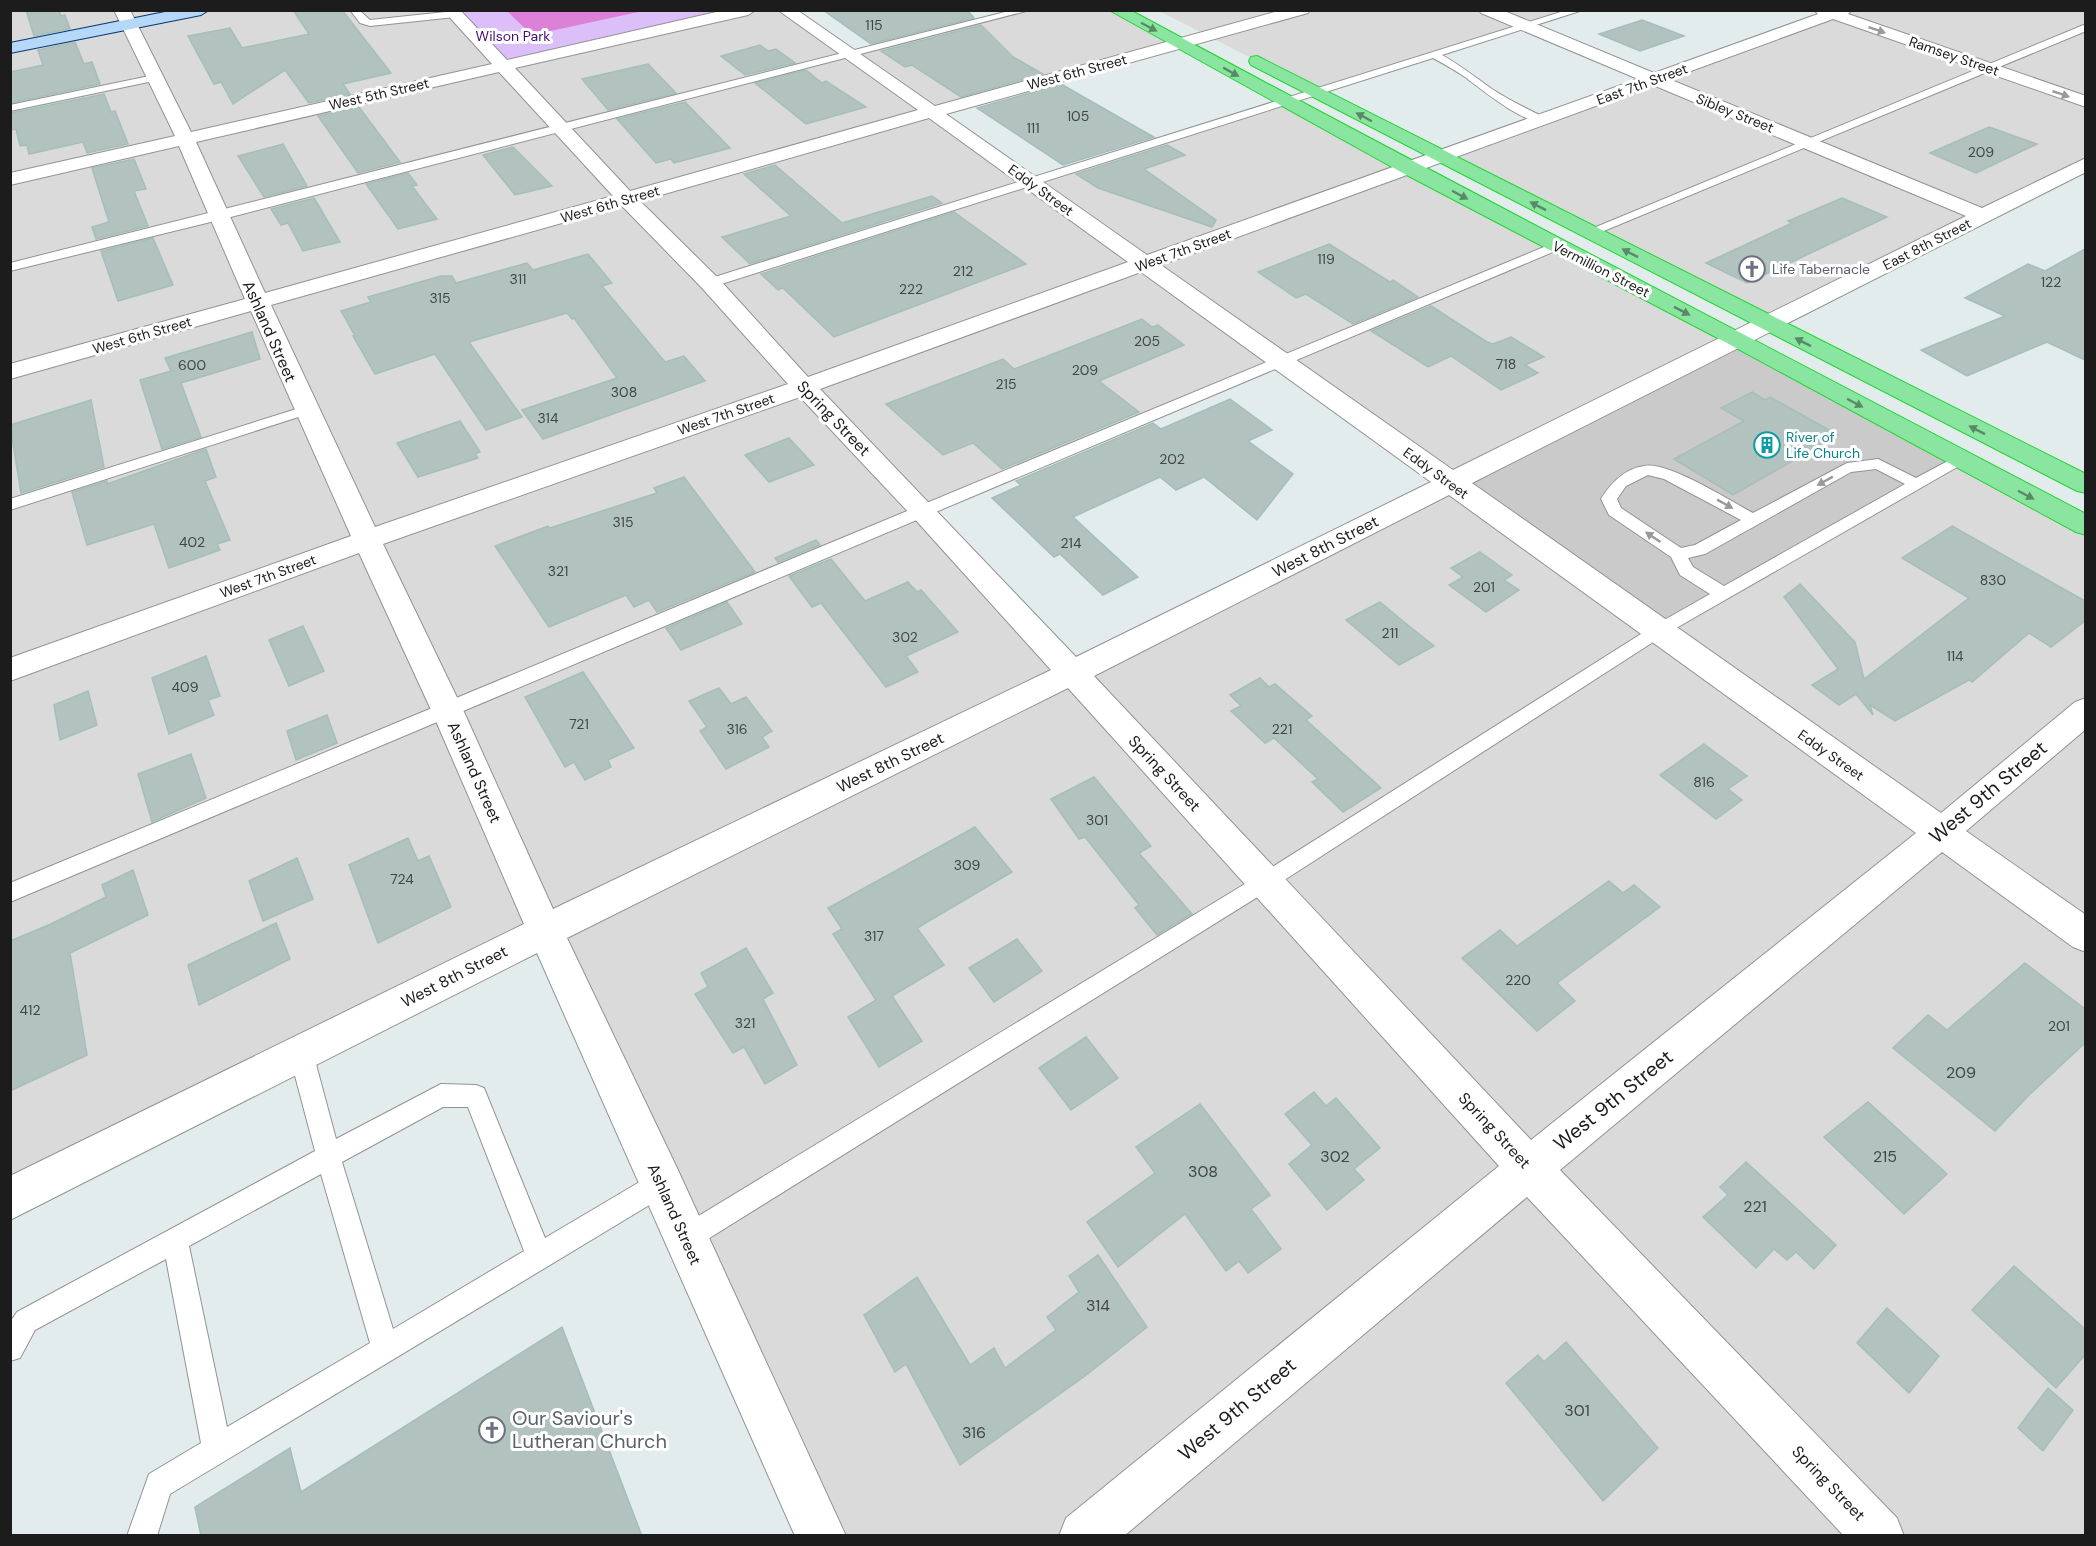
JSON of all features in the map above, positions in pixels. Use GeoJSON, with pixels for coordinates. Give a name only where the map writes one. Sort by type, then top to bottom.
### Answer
{"type":"FeatureCollection","features":[{"type":"Feature","properties":{"kind":"highway","name":"Vermillion Street"},"geometry":{"type":"LineString","coordinates":[[1117,10],[1184,35],[1284,101],[1556,246],[1735,338],[2085,526]]}},
{"type":"Feature","properties":{"kind":"highway","name":"Vermillion Street"},"geometry":{"type":"LineString","coordinates":[[1209,36],[1441,157],[2085,485]]}},
{"type":"Feature","properties":{"kind":"street"},"geometry":{"type":"LineString","coordinates":[[10,48],[125,17],[201,10]]}},
{"type":"Feature","properties":{"kind":"street","name":"West 5th Street"},"geometry":{"type":"LineString","coordinates":[[10,179],[748,10]]}},
{"type":"Feature","properties":{"kind":"street","name":"Eddy Street"},"geometry":{"type":"LineString","coordinates":[[786,10],[2085,936]]}},
{"type":"Feature","properties":{"kind":"street","name":"West 6th Street"},"geometry":{"type":"LineString","coordinates":[[10,372],[932,112],[1184,35],[1209,36],[1302,10]]}},
{"type":"Feature","properties":{"kind":"street","name":"Sibley Street"},"geometry":{"type":"LineString","coordinates":[[1487,10],[1984,216]]}},
{"type":"Feature","properties":{"kind":"street","name":"Spring Street"},"geometry":{"type":"LineString","coordinates":[[453,12],[922,510],[1529,1168],[1879,1536]]}},
{"type":"Feature","properties":{"kind":"street","name":"Ramsey Street"},"geometry":{"type":"LineString","coordinates":[[1833,12],[2085,102]]}},
{"type":"Feature","properties":{"kind":"street","name":"East 7th Street"},"geometry":{"type":"LineString","coordinates":[[1441,157],[1655,80],[1833,12]]}},
{"type":"Feature","properties":{"kind":"street","name":"Ashland Street"},"geometry":{"type":"LineString","coordinates":[[125,17],[185,138],[306,410],[448,711],[545,931],[662,1183],[821,1536]]}},
{"type":"Feature","properties":{"kind":"street","name":"West 7th Street"},"geometry":{"type":"LineString","coordinates":[[10,670],[367,540],[804,387],[1441,157]]}},
{"type":"Feature","properties":{"kind":"street","name":"East 8th Street"},"geometry":{"type":"LineString","coordinates":[[1769,324],[2085,164]]}},
{"type":"Feature","properties":{"kind":"street","name":"West 8th Street"},"geometry":{"type":"LineString","coordinates":[[10,1199],[545,931],[1072,673],[1735,338],[1769,324]]}},
{"type":"Feature","properties":{"kind":"street","name":"West 9th Street"},"geometry":{"type":"LineString","coordinates":[[1084,1536],[1529,1168],[1941,833],[2085,710]]}},
{"type":"Feature","properties":{"kind":"lane"},"geometry":{"type":"LineString","coordinates":[[354,10],[363,21],[370,23],[453,12]]}},
{"type":"Feature","properties":{"kind":"lane"},"geometry":{"type":"LineString","coordinates":[[10,267],[219,216],[1026,10]]}},
{"type":"Feature","properties":{"kind":"lane"},"geometry":{"type":"LineString","coordinates":[[710,283],[1579,10]]}},
{"type":"Feature","properties":{"kind":"lane"},"geometry":{"type":"LineString","coordinates":[[1590,232],[2085,27]]}},
{"type":"Feature","properties":{"kind":"lane"},"geometry":{"type":"LineString","coordinates":[[1434,54],[1468,74],[1487,90],[1511,105],[1542,120]]}},
{"type":"Feature","properties":{"kind":"lane"},"geometry":{"type":"LineString","coordinates":[[10,108],[154,78]]}},
{"type":"Feature","properties":{"kind":"lane"},"geometry":{"type":"LineString","coordinates":[[10,893],[1556,246]]}},
{"type":"Feature","properties":{"kind":"lane"},"geometry":{"type":"LineString","coordinates":[[10,505],[306,410]]}},
{"type":"Feature","properties":{"kind":"lane"},"geometry":{"type":"LineString","coordinates":[[686,1238],[1265,882],[1658,631],[1961,459]]}},
{"type":"Feature","properties":{"kind":"lane"},"geometry":{"type":"LineString","coordinates":[[1678,554],[1699,550],[1847,468],[1878,464],[1917,484]]}},
{"type":"Feature","properties":{"kind":"lane"},"geometry":{"type":"LineString","coordinates":[[1724,594],[1686,571],[1678,554],[1615,511],[1609,499],[1620,483],[1646,470],[1670,475],[1754,520]]}},
{"type":"Feature","properties":{"kind":"lane"},"geometry":{"type":"LineString","coordinates":[[301,1053],[328,1155],[385,1349]]}},
{"type":"Feature","properties":{"kind":"lane"},"geometry":{"type":"LineString","coordinates":[[10,1348],[26,1321],[441,1095],[476,1096],[539,1256]]}},
{"type":"Feature","properties":{"kind":"lane"},"geometry":{"type":"LineString","coordinates":[[142,1536],[159,1484],[662,1183]]}},
{"type":"Feature","properties":{"kind":"lane"},"geometry":{"type":"LineString","coordinates":[[175,1239],[217,1450]]}},
{"type":"Feature","properties":{"kind":"shaded area"},"geometry":{"type":"Polygon","coordinates":[[[11,11],[786,11],[850,54],[1026,11],[1117,11],[1180,44],[933,112],[1030,182],[1284,101],[2085,526],[2085,1535],[821,1535],[545,931],[11,1199],[11,11]],[[1280,361],[923,509],[1072,672],[1449,484],[1280,361]]]}},
{"type":"Feature","properties":{"kind":"shaded area"},"geometry":{"type":"Polygon","coordinates":[[[507,11],[643,11],[532,35],[507,11]]]}},
{"type":"Feature","properties":{"kind":"shaded area"},"geometry":{"type":"Polygon","coordinates":[[[1159,11],[1579,11],[1316,91],[1159,11]]]}},
{"type":"Feature","properties":{"kind":"shaded area"},"geometry":{"type":"Polygon","coordinates":[[[1844,11],[2085,11],[2085,164],[1769,324],[1441,157],[1844,11]]]}},
{"type":"Feature","properties":{"kind":"shaded area"},"geometry":{"type":"Polygon","coordinates":[[[1735,338],[1961,459],[1658,631],[1450,483],[1735,338]]]}},
{"type":"Feature","properties":{"kind":"green space","name":"Wilson Park"},"geometry":{"type":"Polygon","coordinates":[[[451,11],[748,11],[505,66],[451,11]]]}},
{"type":"Feature","properties":{"kind":"building"},"geometry":{"type":"Polygon","coordinates":[[[26,10],[59,10],[61,16],[65,15],[70,29],[34,36],[26,10]]]}},
{"type":"Feature","properties":{"kind":"building"},"geometry":{"type":"Polygon","coordinates":[[[293,10],[342,10],[391,73],[343,84],[350,94],[309,103],[285,70],[233,104],[221,82],[214,84],[188,36],[230,28],[242,48],[309,34],[293,10]]]}},
{"type":"Feature","properties":{"kind":"building"},"geometry":{"type":"Polygon","coordinates":[[[823,10],[967,10],[974,18],[871,44],[823,10]]]}},
{"type":"Feature","properties":{"kind":"building"},"geometry":{"type":"Polygon","coordinates":[[[1642,20],[1684,36],[1640,51],[1599,34],[1642,20]]]}},
{"type":"Feature","properties":{"kind":"building"},"geometry":{"type":"Polygon","coordinates":[[[981,25],[1013,57],[1043,74],[961,97],[912,65],[905,67],[881,51],[981,25]]]}},
{"type":"Feature","properties":{"kind":"building"},"geometry":{"type":"Polygon","coordinates":[[[75,42],[84,64],[92,62],[100,84],[10,103],[10,72],[43,65],[38,50],[75,42]]]}},
{"type":"Feature","properties":{"kind":"building"},"geometry":{"type":"Polygon","coordinates":[[[760,45],[768,51],[776,49],[795,63],[745,75],[721,56],[760,45]]]}},
{"type":"Feature","properties":{"kind":"building"},"geometry":{"type":"Polygon","coordinates":[[[648,64],[676,93],[608,110],[582,79],[648,64]]]}},
{"type":"Feature","properties":{"kind":"building"},"geometry":{"type":"Polygon","coordinates":[[[806,70],[822,83],[826,81],[866,107],[806,124],[755,83],[806,70]]]}},
{"type":"Feature","properties":{"kind":"building"},"geometry":{"type":"Polygon","coordinates":[[[1061,84],[1154,137],[1063,165],[977,108],[1061,84]]]}},
{"type":"Feature","properties":{"kind":"building"},"geometry":{"type":"Polygon","coordinates":[[[104,94],[111,112],[115,111],[128,144],[87,153],[83,142],[29,154],[27,145],[20,146],[16,129],[10,130],[10,113],[104,94]]]}},
{"type":"Feature","properties":{"kind":"building"},"geometry":{"type":"Polygon","coordinates":[[[685,102],[730,148],[674,163],[671,159],[656,163],[617,119],[685,102]]]}},
{"type":"Feature","properties":{"kind":"building"},"geometry":{"type":"Polygon","coordinates":[[[359,107],[400,162],[358,173],[318,116],[359,107]]]}},
{"type":"Feature","properties":{"kind":"building"},"geometry":{"type":"Polygon","coordinates":[[[1989,127],[2037,144],[1976,173],[1930,153],[1989,127]]]}},
{"type":"Feature","properties":{"kind":"building"},"geometry":{"type":"Polygon","coordinates":[[[283,144],[307,186],[264,197],[238,156],[283,144]]]}},
{"type":"Feature","properties":{"kind":"building"},"geometry":{"type":"Polygon","coordinates":[[[1167,145],[1185,155],[1144,169],[1216,220],[1212,227],[1098,188],[1076,174],[1167,145]]]}},
{"type":"Feature","properties":{"kind":"building"},"geometry":{"type":"Polygon","coordinates":[[[513,147],[552,186],[515,195],[483,155],[513,147]]]}},
{"type":"Feature","properties":{"kind":"building"},"geometry":{"type":"Polygon","coordinates":[[[134,159],[146,189],[134,191],[148,226],[96,239],[92,227],[109,222],[92,168],[134,159]]]}},
{"type":"Feature","properties":{"kind":"building"},"geometry":{"type":"Polygon","coordinates":[[[775,165],[842,223],[932,196],[942,203],[750,264],[722,237],[791,216],[744,174],[775,165]]]}},
{"type":"Feature","properties":{"kind":"building"},"geometry":{"type":"Polygon","coordinates":[[[408,173],[417,185],[412,186],[437,219],[398,229],[366,184],[408,173]]]}},
{"type":"Feature","properties":{"kind":"building"},"geometry":{"type":"Polygon","coordinates":[[[314,198],[340,242],[303,251],[288,223],[281,225],[271,209],[314,198]]]}},
{"type":"Feature","properties":{"kind":"building"},"geometry":{"type":"Polygon","coordinates":[[[1842,198],[1887,217],[1747,283],[1706,263],[1792,223],[1788,221],[1842,198]]]}},
{"type":"Feature","properties":{"kind":"building"},"geometry":{"type":"Polygon","coordinates":[[[954,212],[1026,264],[834,337],[783,288],[778,290],[761,274],[954,212]]]}},
{"type":"Feature","properties":{"kind":"building"},"geometry":{"type":"Polygon","coordinates":[[[153,238],[173,285],[118,301],[101,251],[153,238]]]}},
{"type":"Feature","properties":{"kind":"building"},"geometry":{"type":"Polygon","coordinates":[[[1329,244],[1390,282],[1393,280],[1418,297],[1353,324],[1306,294],[1296,298],[1258,272],[1329,244]]]}},
{"type":"Feature","properties":{"kind":"building"},"geometry":{"type":"Polygon","coordinates":[[[2085,249],[2085,360],[2047,342],[1967,376],[1921,350],[2005,316],[1965,298],[2028,264],[2045,271],[2085,249]]]}},
{"type":"Feature","properties":{"kind":"building"},"geometry":{"type":"Polygon","coordinates":[[[588,254],[612,283],[602,286],[665,362],[684,356],[705,381],[543,439],[522,410],[617,378],[574,318],[572,319],[567,313],[469,342],[522,417],[486,430],[435,354],[375,374],[341,311],[371,302],[368,297],[441,276],[452,276],[456,283],[527,263],[533,270],[588,254]]]}},
{"type":"Feature","properties":{"kind":"building"},"geometry":{"type":"Polygon","coordinates":[[[1431,306],[1487,342],[1493,344],[1511,337],[1544,357],[1525,365],[1538,373],[1501,390],[1451,356],[1428,367],[1371,331],[1431,306]]]}},
{"type":"Feature","properties":{"kind":"building"},"geometry":{"type":"Polygon","coordinates":[[[1142,319],[1152,327],[1158,325],[1184,345],[1099,381],[1139,412],[1002,469],[973,443],[943,455],[886,404],[1003,359],[1014,369],[1142,319]]]}},
{"type":"Feature","properties":{"kind":"building"},"geometry":{"type":"Polygon","coordinates":[[[252,332],[260,359],[181,383],[201,437],[162,449],[140,380],[171,371],[165,358],[252,332]]]}},
{"type":"Feature","properties":{"kind":"building","name":"River of Life Church"},"geometry":{"type":"Polygon","coordinates":[[[1752,392],[1765,400],[1770,397],[1838,435],[1733,495],[1674,459],[1744,421],[1721,408],[1752,392]]]}},
{"type":"Feature","properties":{"kind":"building"},"geometry":{"type":"Polygon","coordinates":[[[1230,399],[1272,430],[1248,441],[1293,474],[1257,520],[1204,477],[1176,490],[1160,477],[1073,517],[1138,577],[1103,595],[1060,554],[1054,557],[992,498],[1021,485],[1016,481],[1153,423],[1161,429],[1230,399]]]}},
{"type":"Feature","properties":{"kind":"building"},"geometry":{"type":"Polygon","coordinates":[[[91,400],[104,467],[21,493],[10,425],[91,400]]]}},
{"type":"Feature","properties":{"kind":"building"},"geometry":{"type":"Polygon","coordinates":[[[460,421],[480,452],[475,454],[478,458],[418,477],[397,443],[460,421]]]}},
{"type":"Feature","properties":{"kind":"building"},"geometry":{"type":"Polygon","coordinates":[[[789,438],[814,465],[769,482],[745,455],[789,438]]]}},
{"type":"Feature","properties":{"kind":"building"},"geometry":{"type":"Polygon","coordinates":[[[206,449],[216,477],[205,481],[230,540],[217,544],[220,550],[169,568],[154,524],[87,545],[72,492],[107,481],[107,484],[206,449]]]}},
{"type":"Feature","properties":{"kind":"building"},"geometry":{"type":"Polygon","coordinates":[[[684,477],[755,572],[657,612],[649,600],[634,607],[626,595],[549,627],[495,546],[548,526],[550,528],[657,493],[654,488],[684,477]]]}},
{"type":"Feature","properties":{"kind":"building"},"geometry":{"type":"Polygon","coordinates":[[[1952,526],[2085,601],[2085,621],[2051,647],[2029,633],[1972,682],[1969,680],[1895,721],[1870,705],[1873,715],[1856,694],[1839,705],[1812,685],[1838,669],[1784,597],[1800,584],[1855,642],[1864,679],[1969,598],[1902,558],[1952,526]]]}},
{"type":"Feature","properties":{"kind":"building"},"geometry":{"type":"Polygon","coordinates":[[[816,540],[820,545],[778,562],[775,558],[816,540]]]}},
{"type":"Feature","properties":{"kind":"building"},"geometry":{"type":"Polygon","coordinates":[[[1480,552],[1512,575],[1504,580],[1519,590],[1486,612],[1449,585],[1463,577],[1451,568],[1480,552]]]}},
{"type":"Feature","properties":{"kind":"building"},"geometry":{"type":"Polygon","coordinates":[[[831,559],[865,601],[908,582],[917,592],[921,590],[958,632],[906,656],[918,672],[886,687],[821,603],[812,607],[789,576],[831,559]]]}},
{"type":"Feature","properties":{"kind":"building"},"geometry":{"type":"Polygon","coordinates":[[[727,602],[742,624],[681,650],[666,628],[727,602]]]}},
{"type":"Feature","properties":{"kind":"building"},"geometry":{"type":"Polygon","coordinates":[[[1380,602],[1434,646],[1399,665],[1346,620],[1380,602]]]}},
{"type":"Feature","properties":{"kind":"building"},"geometry":{"type":"Polygon","coordinates":[[[303,626],[324,671],[289,686],[269,640],[303,626]]]}},
{"type":"Feature","properties":{"kind":"building"},"geometry":{"type":"Polygon","coordinates":[[[206,656],[220,696],[208,700],[214,715],[169,734],[152,678],[206,656]]]}},
{"type":"Feature","properties":{"kind":"building"},"geometry":{"type":"Polygon","coordinates":[[[583,672],[634,748],[608,760],[611,767],[585,780],[574,762],[565,767],[525,697],[583,672]]]}},
{"type":"Feature","properties":{"kind":"building"},"geometry":{"type":"Polygon","coordinates":[[[1260,678],[1269,687],[1275,684],[1312,716],[1306,720],[1381,788],[1343,812],[1312,782],[1318,779],[1274,738],[1265,743],[1231,711],[1241,706],[1230,695],[1260,678]]]}},
{"type":"Feature","properties":{"kind":"building"},"geometry":{"type":"Polygon","coordinates":[[[719,688],[731,704],[746,697],[772,731],[762,737],[769,747],[726,769],[700,731],[707,727],[689,701],[719,688]]]}},
{"type":"Feature","properties":{"kind":"building"},"geometry":{"type":"Polygon","coordinates":[[[88,691],[97,725],[60,740],[54,705],[88,691]]]}},
{"type":"Feature","properties":{"kind":"building"},"geometry":{"type":"Polygon","coordinates":[[[327,715],[337,743],[296,760],[287,731],[327,715]]]}},
{"type":"Feature","properties":{"kind":"building"},"geometry":{"type":"Polygon","coordinates":[[[1704,744],[1747,776],[1728,789],[1742,800],[1716,819],[1660,775],[1704,744]]]}},
{"type":"Feature","properties":{"kind":"building"},"geometry":{"type":"Polygon","coordinates":[[[191,754],[206,798],[152,822],[138,774],[191,754]]]}},
{"type":"Feature","properties":{"kind":"building"},"geometry":{"type":"Polygon","coordinates":[[[1094,777],[1151,846],[1139,853],[1192,914],[1157,935],[1135,908],[1139,905],[1085,837],[1079,839],[1051,799],[1094,777]]]}},
{"type":"Feature","properties":{"kind":"building"},"geometry":{"type":"Polygon","coordinates":[[[975,827],[1012,872],[917,928],[944,965],[892,996],[922,1041],[879,1067],[848,1017],[876,1000],[833,934],[842,929],[828,908],[975,827]]]}},
{"type":"Feature","properties":{"kind":"building"},"geometry":{"type":"Polygon","coordinates":[[[408,838],[418,861],[429,856],[451,907],[378,943],[349,865],[408,838]]]}},
{"type":"Feature","properties":{"kind":"building"},"geometry":{"type":"Polygon","coordinates":[[[297,858],[313,899],[263,921],[249,881],[297,858]]]}},
{"type":"Feature","properties":{"kind":"building"},"geometry":{"type":"Polygon","coordinates":[[[133,870],[148,915],[70,953],[87,1055],[10,1091],[10,941],[106,897],[102,885],[133,870]]]}},
{"type":"Feature","properties":{"kind":"building"},"geometry":{"type":"Polygon","coordinates":[[[1609,881],[1623,893],[1634,885],[1660,907],[1557,983],[1575,1001],[1537,1031],[1462,958],[1500,930],[1517,946],[1609,881]]]}},
{"type":"Feature","properties":{"kind":"building"},"geometry":{"type":"Polygon","coordinates":[[[276,923],[290,959],[199,1005],[188,965],[276,923]]]}},
{"type":"Feature","properties":{"kind":"building"},"geometry":{"type":"Polygon","coordinates":[[[1017,939],[1042,971],[994,1002],[969,968],[1017,939]]]}},
{"type":"Feature","properties":{"kind":"building"},"geometry":{"type":"Polygon","coordinates":[[[746,948],[773,993],[763,999],[797,1065],[765,1084],[744,1047],[733,1053],[695,994],[708,987],[701,973],[746,948]]]}},
{"type":"Feature","properties":{"kind":"building"},"geometry":{"type":"Polygon","coordinates":[[[2025,963],[2085,1009],[2085,1043],[2029,1095],[1995,1131],[1893,1048],[1928,1015],[1947,1030],[2025,963]]]}},
{"type":"Feature","properties":{"kind":"building"},"geometry":{"type":"Polygon","coordinates":[[[1086,1037],[1118,1078],[1071,1110],[1039,1068],[1086,1037]]]}},
{"type":"Feature","properties":{"kind":"building"},"geometry":{"type":"Polygon","coordinates":[[[1314,1092],[1326,1106],[1336,1098],[1380,1148],[1354,1169],[1364,1180],[1327,1210],[1289,1164],[1312,1145],[1285,1114],[1314,1092]]]}},
{"type":"Feature","properties":{"kind":"building"},"geometry":{"type":"Polygon","coordinates":[[[1868,1102],[1947,1174],[1904,1214],[1824,1137],[1868,1102]]]}},
{"type":"Feature","properties":{"kind":"building"},"geometry":{"type":"Polygon","coordinates":[[[1200,1104],[1270,1195],[1251,1209],[1281,1249],[1248,1273],[1239,1261],[1226,1271],[1185,1214],[1118,1267],[1087,1222],[1155,1173],[1136,1147],[1200,1104]]]}},
{"type":"Feature","properties":{"kind":"building"},"geometry":{"type":"Polygon","coordinates":[[[1746,1162],[1836,1245],[1814,1269],[1796,1252],[1787,1260],[1774,1249],[1756,1268],[1703,1217],[1728,1195],[1720,1187],[1746,1162]]]}},
{"type":"Feature","properties":{"kind":"building"},"geometry":{"type":"Polygon","coordinates":[[[1098,1255],[1147,1327],[1085,1376],[960,1465],[906,1364],[895,1372],[864,1315],[917,1277],[970,1365],[994,1348],[1005,1368],[1056,1330],[1047,1317],[1079,1292],[1069,1276],[1098,1255]]]}},
{"type":"Feature","properties":{"kind":"building"},"geometry":{"type":"Polygon","coordinates":[[[2014,1266],[2085,1329],[2085,1355],[2056,1388],[1972,1310],[2014,1266]]]}},
{"type":"Feature","properties":{"kind":"building"},"geometry":{"type":"Polygon","coordinates":[[[1887,1308],[1939,1356],[1909,1393],[1857,1343],[1887,1308]]]}},
{"type":"Feature","properties":{"kind":"building","name":"Our Saviour's Lutheran Church"},"geometry":{"type":"Polygon","coordinates":[[[562,1327],[642,1536],[201,1536],[195,1507],[290,1448],[301,1492],[562,1327]]]}},
{"type":"Feature","properties":{"kind":"building"},"geometry":{"type":"Polygon","coordinates":[[[1566,1342],[1658,1448],[1603,1501],[1506,1383],[1538,1355],[1544,1362],[1566,1342]]]}},
{"type":"Feature","properties":{"kind":"building"},"geometry":{"type":"Polygon","coordinates":[[[2048,1388],[2073,1410],[2043,1451],[2018,1428],[2048,1388]]]}},
{"type":"Feature","properties":{"kind":"place","name":"Life Tabernacle"},"geometry":{"type":"Point","coordinates":[1752,269]}},
{"type":"Feature","properties":{"kind":"place","name":"River of Life Church"},"geometry":{"type":"Point","coordinates":[1767,445]}},
{"type":"Feature","properties":{"kind":"place","name":"Our Saviour's Lutheran Church"},"geometry":{"type":"Point","coordinates":[492,1430]}}]}
